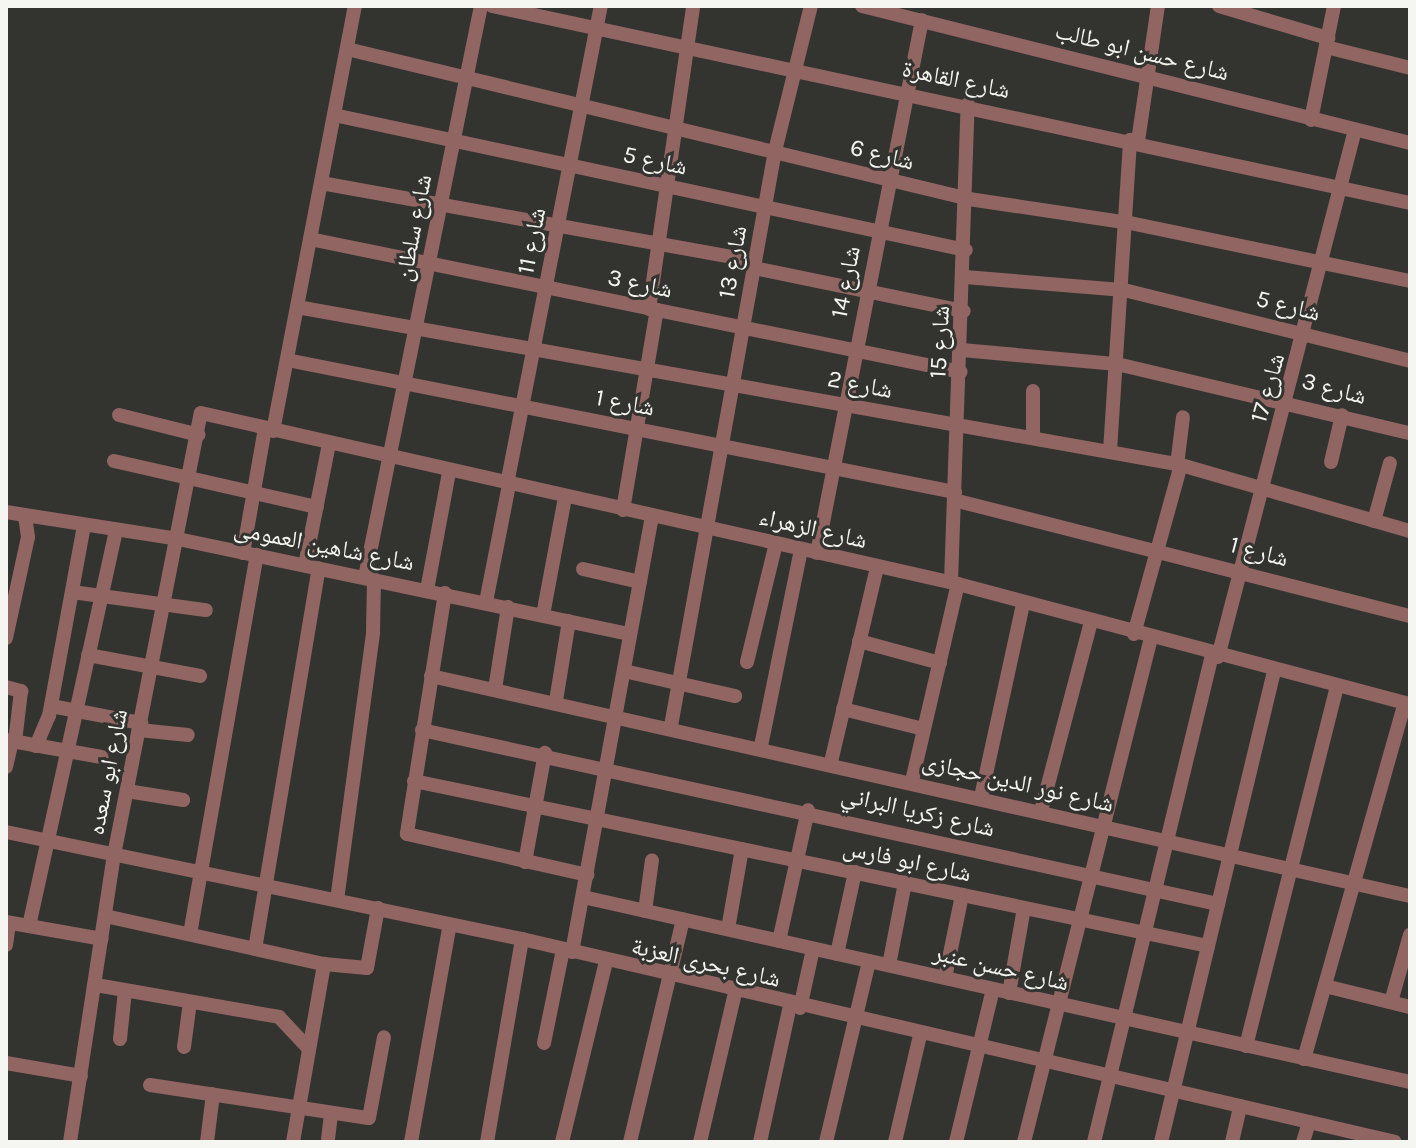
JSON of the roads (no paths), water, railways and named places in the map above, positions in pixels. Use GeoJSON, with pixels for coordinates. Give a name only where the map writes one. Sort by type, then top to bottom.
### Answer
{"type":"FeatureCollection","features":[{"type":"Feature","properties":{"kind":"street"},"geometry":{"type":"LineString","coordinates":[[190,934],[202,874],[250,554],[254,493],[287,360],[355,6]]}},
{"type":"Feature","properties":{"kind":"street","name":"شارع سلطان"},"geometry":{"type":"LineString","coordinates":[[337,900],[373,632],[369,578],[389,459],[481,6]]}},
{"type":"Feature","properties":{"kind":"street","name":"شارع القاهرة"},"geometry":{"type":"LineString","coordinates":[[492,6],[968,104],[1410,203]]}},
{"type":"Feature","properties":{"kind":"street","name":"شارع 11"},"geometry":{"type":"LineString","coordinates":[[486,602],[601,6]]}},
{"type":"Feature","properties":{"kind":"street"},"geometry":{"type":"LineString","coordinates":[[623,510],[647,368],[657,244],[683,45],[693,6]]}},
{"type":"Feature","properties":{"kind":"street","name":"شارع 13"},"geometry":{"type":"LineString","coordinates":[[671,726],[713,529],[743,328],[775,151],[811,6]]}},
{"type":"Feature","properties":{"kind":"street","name":"شارع حسن ابو طالب"},"geometry":{"type":"LineString","coordinates":[[862,6],[887,9],[1148,74],[1311,120],[1410,143]]}},
{"type":"Feature","properties":{"kind":"street"},"geometry":{"type":"LineString","coordinates":[[1110,451],[1134,141],[1158,6]]}},
{"type":"Feature","properties":{"kind":"street"},"geometry":{"type":"LineString","coordinates":[[1219,6],[1410,68]]}},
{"type":"Feature","properties":{"kind":"street"},"geometry":{"type":"LineString","coordinates":[[1311,120],[1334,6]]}},
{"type":"Feature","properties":{"kind":"street","name":"شارع 14"},"geometry":{"type":"LineString","coordinates":[[817,553],[905,91],[922,20]]}},
{"type":"Feature","properties":{"kind":"street","name":"شارع 6"},"geometry":{"type":"LineString","coordinates":[[347,49],[969,199],[1130,223],[1327,260],[1410,281]]}},
{"type":"Feature","properties":{"kind":"street","name":"شارع 15"},"geometry":{"type":"LineString","coordinates":[[912,781],[940,663],[954,583],[969,199],[968,104]]}},
{"type":"Feature","properties":{"kind":"street","name":"شارع 5"},"geometry":{"type":"LineString","coordinates":[[334,115],[966,250]]}},
{"type":"Feature","properties":{"kind":"street","name":"شارع 17"},"geometry":{"type":"LineString","coordinates":[[1094,1142],[1166,840],[1327,260],[1355,130]]}},
{"type":"Feature","properties":{"kind":"street"},"geometry":{"type":"LineString","coordinates":[[321,183],[657,244],[964,311]]}},
{"type":"Feature","properties":{"kind":"street","name":"شارع 3"},"geometry":{"type":"LineString","coordinates":[[310,239],[961,372]]}},
{"type":"Feature","properties":{"kind":"street","name":"شارع 5"},"geometry":{"type":"LineString","coordinates":[[965,277],[1124,290],[1410,361]]}},
{"type":"Feature","properties":{"kind":"street","name":"شارع 2"},"geometry":{"type":"LineString","coordinates":[[297,307],[417,325],[958,426],[1110,451],[1179,465],[1410,531]]}},
{"type":"Feature","properties":{"kind":"street","name":"شارع 3"},"geometry":{"type":"LineString","coordinates":[[962,350],[1117,364],[1287,399],[1410,433]]}},
{"type":"Feature","properties":{"kind":"street","name":"شارع 1"},"geometry":{"type":"LineString","coordinates":[[287,360],[833,468],[1158,546],[1410,616]]}},
{"type":"Feature","properties":{"kind":"street"},"geometry":{"type":"LineString","coordinates":[[1033,391],[1033,437]]}},
{"type":"Feature","properties":{"kind":"street","name":"شارع الزهراء"},"geometry":{"type":"LineString","coordinates":[[201,413],[389,459],[954,583],[1215,656],[1408,703]]}},
{"type":"Feature","properties":{"kind":"street","name":"شارع ابو سعده"},"geometry":{"type":"LineString","coordinates":[[70,1142],[114,855],[201,413]]}},
{"type":"Feature","properties":{"kind":"street"},"geometry":{"type":"LineString","coordinates":[[119,415],[199,435]]}},
{"type":"Feature","properties":{"kind":"street"},"geometry":{"type":"LineString","coordinates":[[1331,462],[1342,415]]}},
{"type":"Feature","properties":{"kind":"street"},"geometry":{"type":"LineString","coordinates":[[1134,634],[1179,465],[1183,417]]}},
{"type":"Feature","properties":{"kind":"street"},"geometry":{"type":"LineString","coordinates":[[255,949],[312,566],[317,507],[329,444]]}},
{"type":"Feature","properties":{"kind":"street"},"geometry":{"type":"LineString","coordinates":[[114,461],[317,507]]}},
{"type":"Feature","properties":{"kind":"street"},"geometry":{"type":"LineString","coordinates":[[1374,521],[1390,463]]}},
{"type":"Feature","properties":{"kind":"street"},"geometry":{"type":"LineString","coordinates":[[427,590],[449,472]]}},
{"type":"Feature","properties":{"kind":"street"},"geometry":{"type":"LineString","coordinates":[[543,615],[565,497]]}},
{"type":"Feature","properties":{"kind":"street","name":"شارع شاهين العمومى"},"geometry":{"type":"LineString","coordinates":[[6,512],[178,539],[630,634]]}},
{"type":"Feature","properties":{"kind":"street"},"geometry":{"type":"LineString","coordinates":[[6,634],[11,574],[28,537],[25,515]]}},
{"type":"Feature","properties":{"kind":"street"},"geometry":{"type":"LineString","coordinates":[[544,1043],[583,897],[652,516]]}},
{"type":"Feature","properties":{"kind":"street"},"geometry":{"type":"LineString","coordinates":[[36,746],[51,706],[84,525]]}},
{"type":"Feature","properties":{"kind":"street"},"geometry":{"type":"LineString","coordinates":[[29,926],[116,530]]}},
{"type":"Feature","properties":{"kind":"street"},"geometry":{"type":"LineString","coordinates":[[747,662],[776,543]]}},
{"type":"Feature","properties":{"kind":"street"},"geometry":{"type":"LineString","coordinates":[[761,746],[801,549]]}},
{"type":"Feature","properties":{"kind":"street"},"geometry":{"type":"LineString","coordinates":[[831,762],[877,567]]}},
{"type":"Feature","properties":{"kind":"street"},"geometry":{"type":"LineString","coordinates":[[583,569],[640,582]]}},
{"type":"Feature","properties":{"kind":"street"},"geometry":{"type":"LineString","coordinates":[[72,592],[206,610]]}},
{"type":"Feature","properties":{"kind":"street"},"geometry":{"type":"LineString","coordinates":[[445,593],[407,834],[587,875]]}},
{"type":"Feature","properties":{"kind":"street"},"geometry":{"type":"LineString","coordinates":[[981,797],[1023,604]]}},
{"type":"Feature","properties":{"kind":"street"},"geometry":{"type":"LineString","coordinates":[[495,689],[508,607]]}},
{"type":"Feature","properties":{"kind":"street"},"geometry":{"type":"LineString","coordinates":[[556,701],[569,621]]}},
{"type":"Feature","properties":{"kind":"street"},"geometry":{"type":"LineString","coordinates":[[1041,811],[1091,622]]}},
{"type":"Feature","properties":{"kind":"street"},"geometry":{"type":"LineString","coordinates":[[1024,1142],[1151,638]]}},
{"type":"Feature","properties":{"kind":"street"},"geometry":{"type":"LineString","coordinates":[[859,641],[940,663]]}},
{"type":"Feature","properties":{"kind":"street"},"geometry":{"type":"LineString","coordinates":[[88,655],[200,676]]}},
{"type":"Feature","properties":{"kind":"street"},"geometry":{"type":"LineString","coordinates":[[1161,1142],[1274,670]]}},
{"type":"Feature","properties":{"kind":"street"},"geometry":{"type":"LineString","coordinates":[[624,671],[735,696]]}},
{"type":"Feature","properties":{"kind":"street","name":"شارع نور الدين حجازى"},"geometry":{"type":"LineString","coordinates":[[431,676],[616,713],[1410,896]]}},
{"type":"Feature","properties":{"kind":"street"},"geometry":{"type":"LineString","coordinates":[[1246,1046],[1337,686]]}},
{"type":"Feature","properties":{"kind":"street"},"geometry":{"type":"LineString","coordinates":[[6,687],[21,691],[6,767]]}},
{"type":"Feature","properties":{"kind":"street"},"geometry":{"type":"LineString","coordinates":[[1304,1059],[1408,703]]}},
{"type":"Feature","properties":{"kind":"street"},"geometry":{"type":"LineString","coordinates":[[51,706],[188,735]]}},
{"type":"Feature","properties":{"kind":"street"},"geometry":{"type":"LineString","coordinates":[[843,709],[924,729]]}},
{"type":"Feature","properties":{"kind":"street","name":"شارع زكريا البراني"},"geometry":{"type":"LineString","coordinates":[[422,730],[607,765],[1218,904]]}},
{"type":"Feature","properties":{"kind":"street"},"geometry":{"type":"LineString","coordinates":[[11,741],[101,757]]}},
{"type":"Feature","properties":{"kind":"street"},"geometry":{"type":"LineString","coordinates":[[525,862],[545,753]]}},
{"type":"Feature","properties":{"kind":"street","name":"شارع ابو فارس"},"geometry":{"type":"LineString","coordinates":[[414,781],[1208,946]]}},
{"type":"Feature","properties":{"kind":"street"},"geometry":{"type":"LineString","coordinates":[[127,791],[183,800]]}},
{"type":"Feature","properties":{"kind":"street"},"geometry":{"type":"LineString","coordinates":[[779,941],[808,810]]}},
{"type":"Feature","properties":{"kind":"street","name":"شارع بحرى العزبة"},"geometry":{"type":"LineString","coordinates":[[6,832],[522,939],[669,978],[1240,1106],[1370,1139],[1395,1142]]}},
{"type":"Feature","properties":{"kind":"street"},"geometry":{"type":"LineString","coordinates":[[728,929],[742,849]]}},
{"type":"Feature","properties":{"kind":"street"},"geometry":{"type":"LineString","coordinates":[[645,911],[652,860]]}},
{"type":"Feature","properties":{"kind":"street"},"geometry":{"type":"LineString","coordinates":[[837,954],[855,872]]}},
{"type":"Feature","properties":{"kind":"street"},"geometry":{"type":"LineString","coordinates":[[889,965],[905,883]]}},
{"type":"Feature","properties":{"kind":"street"},"geometry":{"type":"LineString","coordinates":[[945,978],[962,895]]}},
{"type":"Feature","properties":{"kind":"street","name":"شارع حسن عنبر"},"geometry":{"type":"LineString","coordinates":[[583,897],[1410,1082]]}},
{"type":"Feature","properties":{"kind":"street"},"geometry":{"type":"LineString","coordinates":[[105,916],[324,964],[367,968],[378,908]]}},
{"type":"Feature","properties":{"kind":"street"},"geometry":{"type":"LineString","coordinates":[[1009,993],[1024,908]]}},
{"type":"Feature","properties":{"kind":"street"},"geometry":{"type":"LineString","coordinates":[[630,1142],[683,919]]}},
{"type":"Feature","properties":{"kind":"street"},"geometry":{"type":"LineString","coordinates":[[6,945],[8,922],[102,939]]}},
{"type":"Feature","properties":{"kind":"street"},"geometry":{"type":"LineString","coordinates":[[411,1142],[450,924]]}},
{"type":"Feature","properties":{"kind":"street"},"geometry":{"type":"LineString","coordinates":[[1391,1002],[1410,935]]}},
{"type":"Feature","properties":{"kind":"street"},"geometry":{"type":"LineString","coordinates":[[487,1142],[522,939]]}},
{"type":"Feature","properties":{"kind":"street"},"geometry":{"type":"LineString","coordinates":[[760,1142],[813,949]]}},
{"type":"Feature","properties":{"kind":"street"},"geometry":{"type":"LineString","coordinates":[[562,1142],[606,961]]}},
{"type":"Feature","properties":{"kind":"street"},"geometry":{"type":"LineString","coordinates":[[826,1142],[869,961]]}},
{"type":"Feature","properties":{"kind":"street"},"geometry":{"type":"LineString","coordinates":[[293,1142],[324,964]]}},
{"type":"Feature","properties":{"kind":"street"},"geometry":{"type":"LineString","coordinates":[[96,985],[279,1017],[309,1049]]}},
{"type":"Feature","properties":{"kind":"street"},"geometry":{"type":"LineString","coordinates":[[1325,986],[1410,1007]]}},
{"type":"Feature","properties":{"kind":"street"},"geometry":{"type":"LineString","coordinates":[[956,1142],[993,989]]}},
{"type":"Feature","properties":{"kind":"street"},"geometry":{"type":"LineString","coordinates":[[120,1039],[125,991]]}},
{"type":"Feature","properties":{"kind":"street"},"geometry":{"type":"LineString","coordinates":[[700,1142],[735,993]]}},
{"type":"Feature","properties":{"kind":"street"},"geometry":{"type":"LineString","coordinates":[[184,1047],[190,1002]]}},
{"type":"Feature","properties":{"kind":"street"},"geometry":{"type":"LineString","coordinates":[[895,1142],[920,1035]]}},
{"type":"Feature","properties":{"kind":"street"},"geometry":{"type":"LineString","coordinates":[[150,1085],[331,1113],[372,1116],[384,1037]]}},
{"type":"Feature","properties":{"kind":"street"},"geometry":{"type":"LineString","coordinates":[[6,1063],[81,1076]]}},
{"type":"Feature","properties":{"kind":"street"},"geometry":{"type":"LineString","coordinates":[[207,1142],[213,1094]]}},
{"type":"Feature","properties":{"kind":"street"},"geometry":{"type":"LineString","coordinates":[[1232,1142],[1240,1106]]}},
{"type":"Feature","properties":{"kind":"street"},"geometry":{"type":"LineString","coordinates":[[328,1139],[331,1113]]}},
{"type":"Feature","properties":{"kind":"street"},"geometry":{"type":"LineString","coordinates":[[1303,1142],[1309,1122]]}}]}
